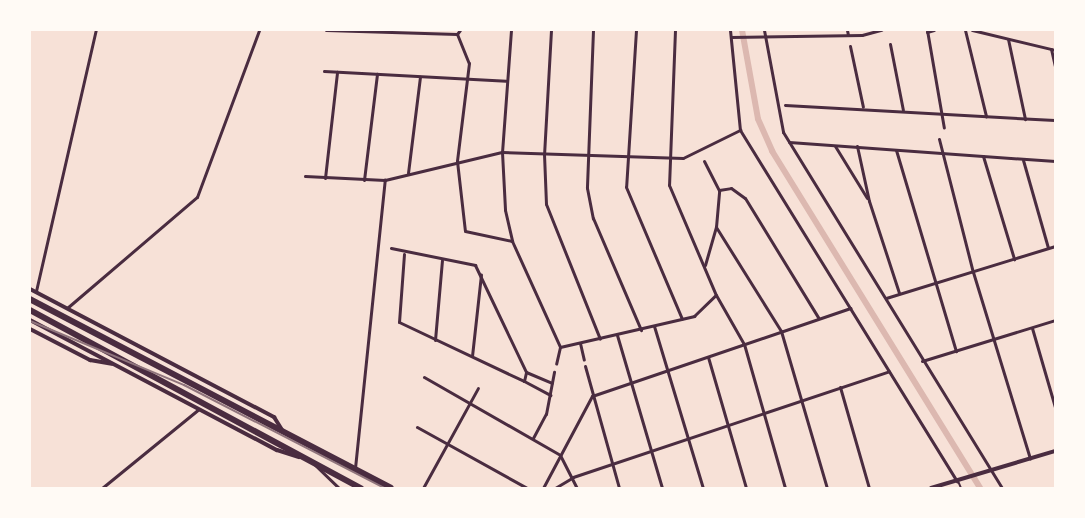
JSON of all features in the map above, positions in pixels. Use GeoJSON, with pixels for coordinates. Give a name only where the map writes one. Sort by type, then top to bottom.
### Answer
{"type":"FeatureCollection","features":[{"type":"Feature","properties":{"kind":"highway"},"geometry":{"type":"LineString","coordinates":[[30,298],[391,488]]}},
{"type":"Feature","properties":{"kind":"highway"},"geometry":{"type":"LineString","coordinates":[[30,310],[361,488]]}},
{"type":"Feature","properties":{"kind":"street"},"geometry":{"type":"LineString","coordinates":[[36,291],[96,30]]}},
{"type":"Feature","properties":{"kind":"street"},"geometry":{"type":"LineString","coordinates":[[67,308],[197,197],[259,30]]}},
{"type":"Feature","properties":{"kind":"street"},"geometry":{"type":"LineString","coordinates":[[326,30],[421,35],[457,34]]}},
{"type":"Feature","properties":{"kind":"street"},"geometry":{"type":"LineString","coordinates":[[421,30],[421,35]]}},
{"type":"Feature","properties":{"kind":"street"},"geometry":{"type":"LineString","coordinates":[[457,34],[460,30]]}},
{"type":"Feature","properties":{"kind":"street"},"geometry":{"type":"LineString","coordinates":[[511,30],[502,152],[512,241],[560,347],[556,364]]}},
{"type":"Feature","properties":{"kind":"street"},"geometry":{"type":"LineString","coordinates":[[552,30],[544,154],[550,223],[600,339]]}},
{"type":"Feature","properties":{"kind":"street"},"geometry":{"type":"LineString","coordinates":[[593,30],[586,188],[593,218],[641,330]]}},
{"type":"Feature","properties":{"kind":"street"},"geometry":{"type":"LineString","coordinates":[[636,30],[627,157],[628,196],[682,319]]}},
{"type":"Feature","properties":{"kind":"street"},"geometry":{"type":"LineString","coordinates":[[675,30],[668,185],[716,294],[744,344],[785,488]]}},
{"type":"Feature","properties":{"kind":"street"},"geometry":{"type":"LineString","coordinates":[[730,30],[740,130],[957,481]]}},
{"type":"Feature","properties":{"kind":"street"},"geometry":{"type":"LineString","coordinates":[[846,30],[848,35]]}},
{"type":"Feature","properties":{"kind":"street"},"geometry":{"type":"LineString","coordinates":[[731,37],[758,34],[765,31],[848,35],[881,30]]}},
{"type":"Feature","properties":{"kind":"street"},"geometry":{"type":"LineString","coordinates":[[934,30],[927,31],[945,113],[944,128]]}},
{"type":"Feature","properties":{"kind":"street"},"geometry":{"type":"LineString","coordinates":[[965,30],[986,116]]}},
{"type":"Feature","properties":{"kind":"street"},"geometry":{"type":"LineString","coordinates":[[972,30],[1053,49],[1055,66]]}},
{"type":"Feature","properties":{"kind":"street"},"geometry":{"type":"LineString","coordinates":[[765,31],[778,121],[886,298],[922,361],[1002,488]]}},
{"type":"Feature","properties":{"kind":"street"},"geometry":{"type":"LineString","coordinates":[[457,34],[468,57],[457,160],[467,234],[512,241]]}},
{"type":"Feature","properties":{"kind":"street"},"geometry":{"type":"LineString","coordinates":[[1008,38],[1025,119]]}},
{"type":"Feature","properties":{"kind":"street"},"geometry":{"type":"LineString","coordinates":[[890,44],[903,110]]}},
{"type":"Feature","properties":{"kind":"street"},"geometry":{"type":"LineString","coordinates":[[850,46],[863,108]]}},
{"type":"Feature","properties":{"kind":"street"},"geometry":{"type":"LineString","coordinates":[[324,71],[506,81]]}},
{"type":"Feature","properties":{"kind":"street"},"geometry":{"type":"LineString","coordinates":[[325,178],[337,71]]}},
{"type":"Feature","properties":{"kind":"street"},"geometry":{"type":"LineString","coordinates":[[364,180],[377,74]]}},
{"type":"Feature","properties":{"kind":"street"},"geometry":{"type":"LineString","coordinates":[[408,174],[420,77]]}},
{"type":"Feature","properties":{"kind":"street"},"geometry":{"type":"LineString","coordinates":[[785,105],[903,110],[1055,120]]}},
{"type":"Feature","properties":{"kind":"street"},"geometry":{"type":"LineString","coordinates":[[305,176],[385,180],[457,160],[502,152],[669,158],[700,153],[740,130]]}},
{"type":"Feature","properties":{"kind":"street"},"geometry":{"type":"LineString","coordinates":[[940,139],[941,153],[973,272],[1030,458]]}},
{"type":"Feature","properties":{"kind":"street"},"geometry":{"type":"LineString","coordinates":[[790,142],[1055,161]]}},
{"type":"Feature","properties":{"kind":"street"},"geometry":{"type":"LineString","coordinates":[[835,146],[869,201]]}},
{"type":"Feature","properties":{"kind":"street"},"geometry":{"type":"LineString","coordinates":[[856,146],[869,201],[899,293]]}},
{"type":"Feature","properties":{"kind":"street"},"geometry":{"type":"LineString","coordinates":[[896,150],[956,351]]}},
{"type":"Feature","properties":{"kind":"street"},"geometry":{"type":"LineString","coordinates":[[983,156],[1014,259]]}},
{"type":"Feature","properties":{"kind":"street"},"geometry":{"type":"LineString","coordinates":[[1023,160],[1048,248]]}},
{"type":"Feature","properties":{"kind":"street"},"geometry":{"type":"LineString","coordinates":[[704,161],[719,190],[716,227],[705,266]]}},
{"type":"Feature","properties":{"kind":"street"},"geometry":{"type":"LineString","coordinates":[[355,468],[385,180]]}},
{"type":"Feature","properties":{"kind":"street"},"geometry":{"type":"LineString","coordinates":[[719,190],[736,190],[745,198],[818,317]]}},
{"type":"Feature","properties":{"kind":"street"},"geometry":{"type":"LineString","coordinates":[[716,227],[781,331],[827,488]]}},
{"type":"Feature","properties":{"kind":"street"},"geometry":{"type":"LineString","coordinates":[[886,298],[1055,246]]}},
{"type":"Feature","properties":{"kind":"street"},"geometry":{"type":"LineString","coordinates":[[391,248],[404,254],[471,263],[481,273],[526,372],[524,381]]}},
{"type":"Feature","properties":{"kind":"street"},"geometry":{"type":"LineString","coordinates":[[404,254],[398,319],[435,340],[472,356],[550,395]]}},
{"type":"Feature","properties":{"kind":"street"},"geometry":{"type":"LineString","coordinates":[[435,340],[442,260]]}},
{"type":"Feature","properties":{"kind":"street"},"geometry":{"type":"LineString","coordinates":[[472,356],[481,273]]}},
{"type":"Feature","properties":{"kind":"street"},"geometry":{"type":"LineString","coordinates":[[30,289],[274,417],[283,432]]}},
{"type":"Feature","properties":{"kind":"street"},"geometry":{"type":"LineString","coordinates":[[560,347],[641,330],[682,319],[704,310],[716,294]]}},
{"type":"Feature","properties":{"kind":"street"},"geometry":{"type":"LineString","coordinates":[[543,488],[592,396],[818,317],[850,308]]}},
{"type":"Feature","properties":{"kind":"street"},"geometry":{"type":"LineString","coordinates":[[30,320],[285,453],[304,457]]}},
{"type":"Feature","properties":{"kind":"street"},"geometry":{"type":"LineString","coordinates":[[922,361],[1055,320]]}},
{"type":"Feature","properties":{"kind":"street"},"geometry":{"type":"LineString","coordinates":[[654,326],[669,370],[702,488]]}},
{"type":"Feature","properties":{"kind":"street"},"geometry":{"type":"LineString","coordinates":[[1032,328],[1055,407]]}},
{"type":"Feature","properties":{"kind":"street"},"geometry":{"type":"LineString","coordinates":[[30,329],[90,360],[115,364]]}},
{"type":"Feature","properties":{"kind":"street"},"geometry":{"type":"LineString","coordinates":[[617,335],[662,488]]}},
{"type":"Feature","properties":{"kind":"street"},"geometry":{"type":"LineString","coordinates":[[580,343],[584,360]]}},
{"type":"Feature","properties":{"kind":"street"},"geometry":{"type":"LineString","coordinates":[[708,357],[746,488]]}},
{"type":"Feature","properties":{"kind":"street"},"geometry":{"type":"LineString","coordinates":[[585,366],[619,488]]}},
{"type":"Feature","properties":{"kind":"street"},"geometry":{"type":"LineString","coordinates":[[555,488],[574,478],[889,371]]}},
{"type":"Feature","properties":{"kind":"street"},"geometry":{"type":"LineString","coordinates":[[526,372],[552,383]]}},
{"type":"Feature","properties":{"kind":"street"},"geometry":{"type":"LineString","coordinates":[[533,438],[550,395],[554,372]]}},
{"type":"Feature","properties":{"kind":"street"},"geometry":{"type":"LineString","coordinates":[[424,377],[560,455],[574,478],[577,488]]}},
{"type":"Feature","properties":{"kind":"street"},"geometry":{"type":"LineString","coordinates":[[840,387],[869,488]]}},
{"type":"Feature","properties":{"kind":"street"},"geometry":{"type":"LineString","coordinates":[[423,488],[478,388]]}},
{"type":"Feature","properties":{"kind":"street"},"geometry":{"type":"LineString","coordinates":[[102,488],[199,409]]}},
{"type":"Feature","properties":{"kind":"street"},"geometry":{"type":"LineString","coordinates":[[416,427],[527,488]]}},
{"type":"Feature","properties":{"kind":"street"},"geometry":{"type":"LineString","coordinates":[[932,488],[1055,451]]}},
{"type":"Feature","properties":{"kind":"street"},"geometry":{"type":"LineString","coordinates":[[314,464],[339,488]]}},
{"type":"Feature","properties":{"kind":"lane"},"geometry":{"type":"LineString","coordinates":[[957,481],[962,488]]}},
{"type":"Feature","properties":{"kind":"waterway"},"geometry":{"type":"LineString","coordinates":[[742,30],[758,119],[772,151],[980,488]]}},
{"type":"Feature","properties":{"kind":"railway"},"geometry":{"type":"LineString","coordinates":[[30,321],[184,385],[384,488]]}}]}
